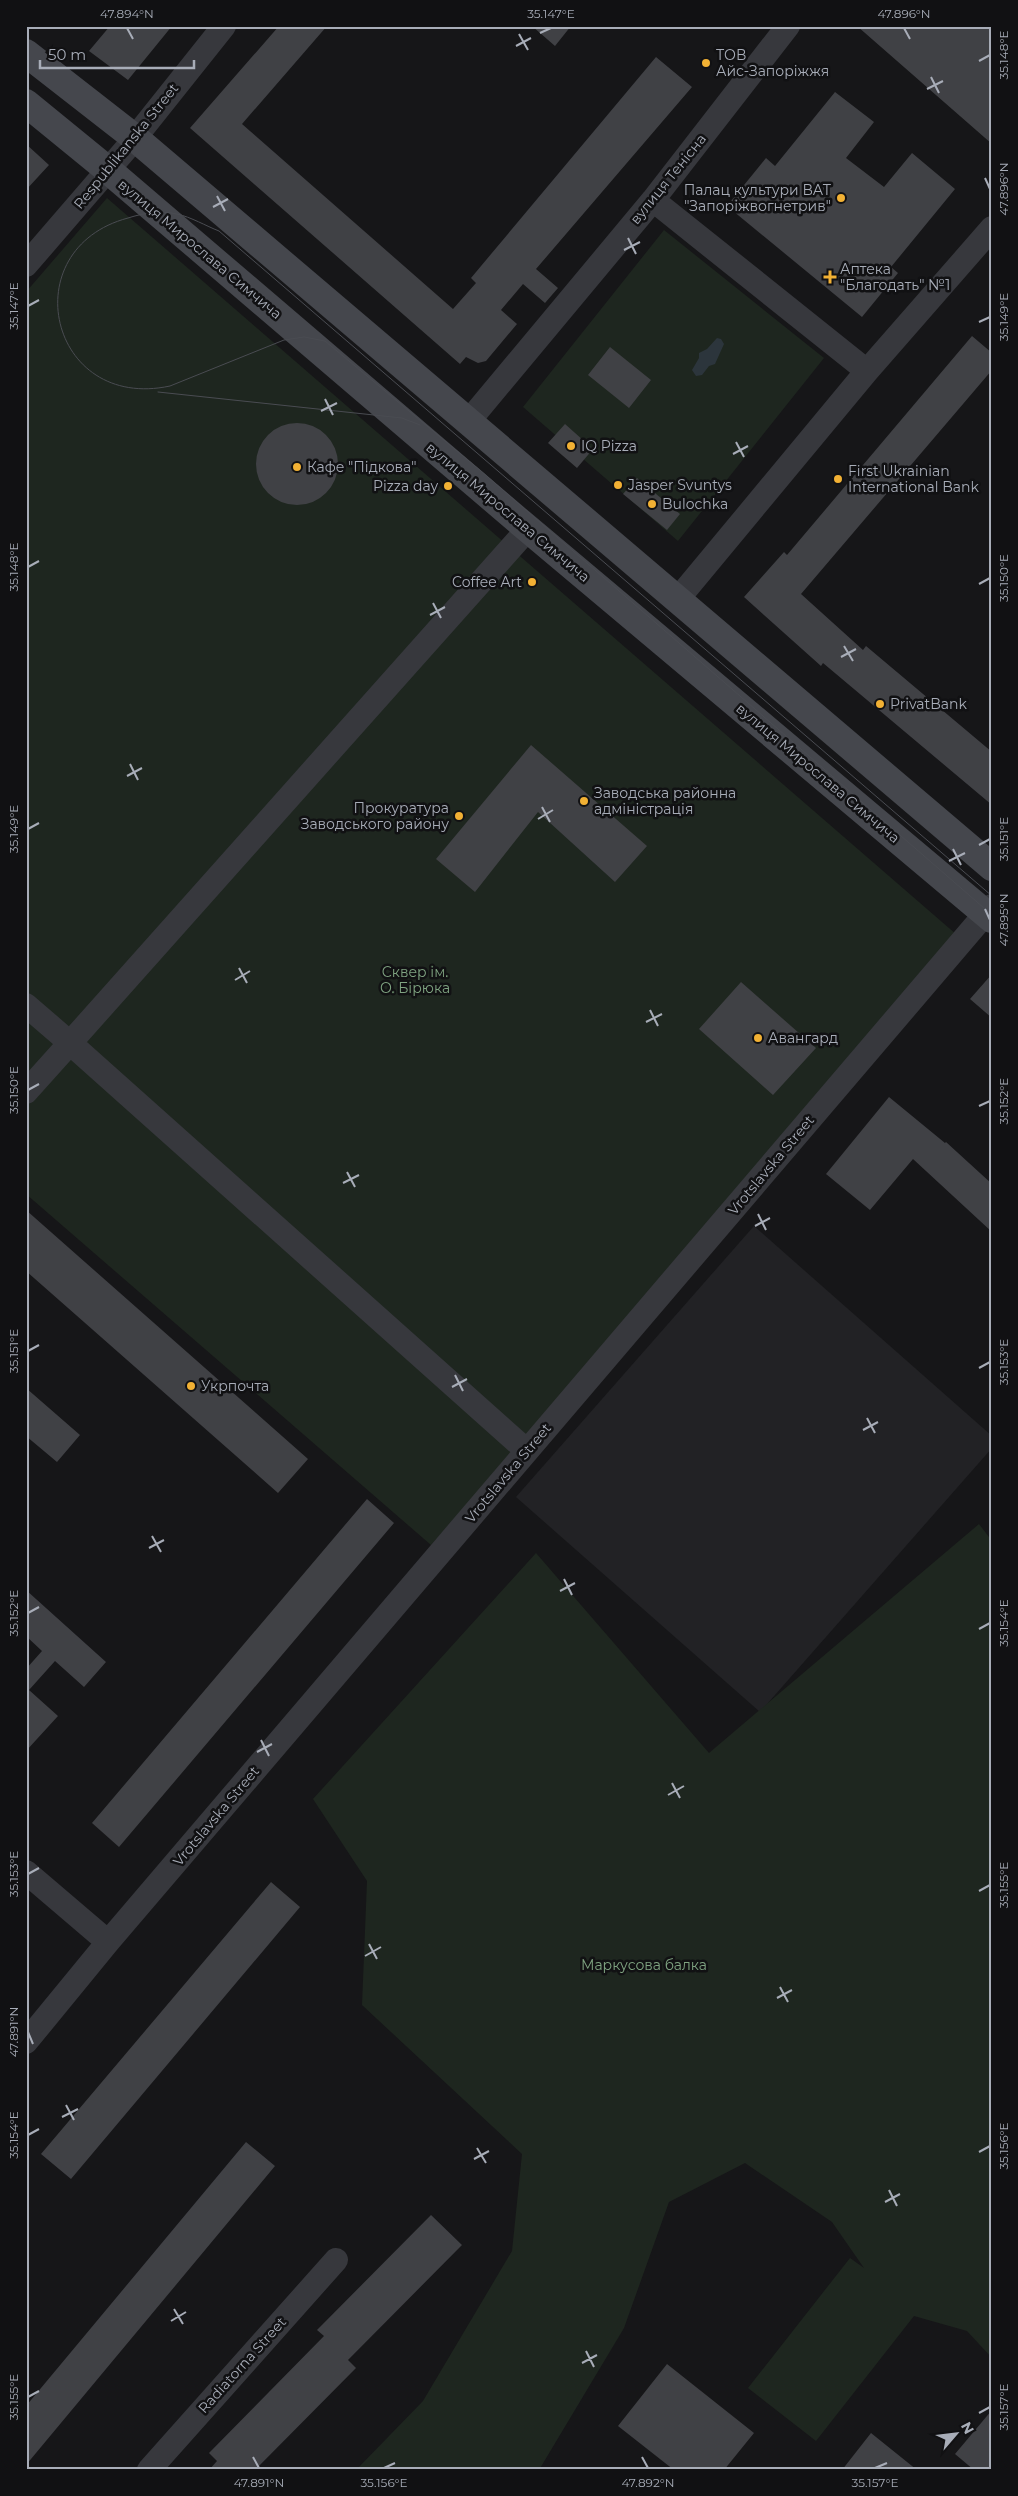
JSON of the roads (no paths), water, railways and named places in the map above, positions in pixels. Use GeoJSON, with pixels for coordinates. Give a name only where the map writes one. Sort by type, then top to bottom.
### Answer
{"type":"FeatureCollection","features":[{"type":"Feature","properties":{"kind":"street","name":"Respublikanska Street"},"geometry":{"type":"LineString","coordinates":[[26,265],[108,170],[224,26]]}},
{"type":"Feature","properties":{"kind":"street","name":"вулиця Тенісна"},"geometry":{"type":"LineString","coordinates":[[468,422],[652,200],[788,26]]}},
{"type":"Feature","properties":{"kind":"street"},"geometry":{"type":"LineString","coordinates":[[26,53],[134,138],[992,868]]}},
{"type":"Feature","properties":{"kind":"street","name":"вулиця Мирослава Симчича"},"geometry":{"type":"LineString","coordinates":[[26,103],[108,170],[506,510],[990,913]]}},
{"type":"Feature","properties":{"kind":"street"},"geometry":{"type":"LineString","coordinates":[[652,200],[868,371]]}},
{"type":"Feature","properties":{"kind":"street"},"geometry":{"type":"LineString","coordinates":[[677,600],[868,371],[992,228]]}},
{"type":"Feature","properties":{"kind":"street"},"geometry":{"type":"LineString","coordinates":[[26,1092],[519,539]]}},
{"type":"Feature","properties":{"kind":"street","name":"Vrotslavska Street"},"geometry":{"type":"LineString","coordinates":[[26,2042],[108,1942],[527,1451],[990,913]]}},
{"type":"Feature","properties":{"kind":"street"},"geometry":{"type":"LineString","coordinates":[[26,1005],[527,1451]]}},
{"type":"Feature","properties":{"kind":"street"},"geometry":{"type":"LineString","coordinates":[[26,1872],[108,1942]]}},
{"type":"Feature","properties":{"kind":"street","name":"Radiatorna Street"},"geometry":{"type":"LineString","coordinates":[[149,2470],[336,2260]]}},
{"type":"Feature","properties":{"kind":"tram line"},"geometry":{"type":"LineString","coordinates":[[992,896],[219,231],[177,214],[164,212],[146,213],[128,218],[92,235],[69,261],[58,292],[60,323],[73,352],[96,375],[129,388],[170,386],[284,340],[304,337],[325,341],[481,471],[992,915]]}},
{"type":"Feature","properties":{"kind":"tram line"},"geometry":{"type":"LineString","coordinates":[[158,392],[402,418],[420,425]]}},
{"type":"Feature","properties":{"kind":"place","name":"ТОВ Айс-Запоріжжя"},"geometry":{"type":"Point","coordinates":[706,63]}},
{"type":"Feature","properties":{"kind":"place","name":"Палац культури ВАТ \"Запоріжвогнетрив\""},"geometry":{"type":"Point","coordinates":[841,198]}},
{"type":"Feature","properties":{"kind":"place","name":"Аптека \"Благодать\" №1"},"geometry":{"type":"Point","coordinates":[830,277]}},
{"type":"Feature","properties":{"kind":"place","name":"IQ Pіzza"},"geometry":{"type":"Point","coordinates":[571,446]}},
{"type":"Feature","properties":{"kind":"place","name":"Кафе \"Підкова\""},"geometry":{"type":"Point","coordinates":[297,467]}},
{"type":"Feature","properties":{"kind":"place","name":"First Ukrainian International Bank"},"geometry":{"type":"Point","coordinates":[838,479]}},
{"type":"Feature","properties":{"kind":"place","name":"Jasper Svuntys"},"geometry":{"type":"Point","coordinates":[618,485]}},
{"type":"Feature","properties":{"kind":"place","name":"Pizza day"},"geometry":{"type":"Point","coordinates":[448,486]}},
{"type":"Feature","properties":{"kind":"place","name":"Bulochka"},"geometry":{"type":"Point","coordinates":[652,504]}},
{"type":"Feature","properties":{"kind":"place","name":"Coffee Art"},"geometry":{"type":"Point","coordinates":[532,582]}},
{"type":"Feature","properties":{"kind":"place","name":"PrivatBank"},"geometry":{"type":"Point","coordinates":[880,704]}},
{"type":"Feature","properties":{"kind":"place","name":"Заводська районна адміністрація"},"geometry":{"type":"Point","coordinates":[584,801]}},
{"type":"Feature","properties":{"kind":"place","name":"Прокуратура Заводського району"},"geometry":{"type":"Point","coordinates":[459,816]}},
{"type":"Feature","properties":{"kind":"place","name":"Авангард"},"geometry":{"type":"Point","coordinates":[758,1038]}},
{"type":"Feature","properties":{"kind":"place","name":"Укрпочта"},"geometry":{"type":"Point","coordinates":[191,1386]}},
{"type":"Feature","properties":{"kind":"park label","name":"Сквер ім. О. Бірюка"},"geometry":{"type":"Point","coordinates":[415,980]}},
{"type":"Feature","properties":{"kind":"park label","name":"Маркусова балка"},"geometry":{"type":"Point","coordinates":[644,1965]}}]}
